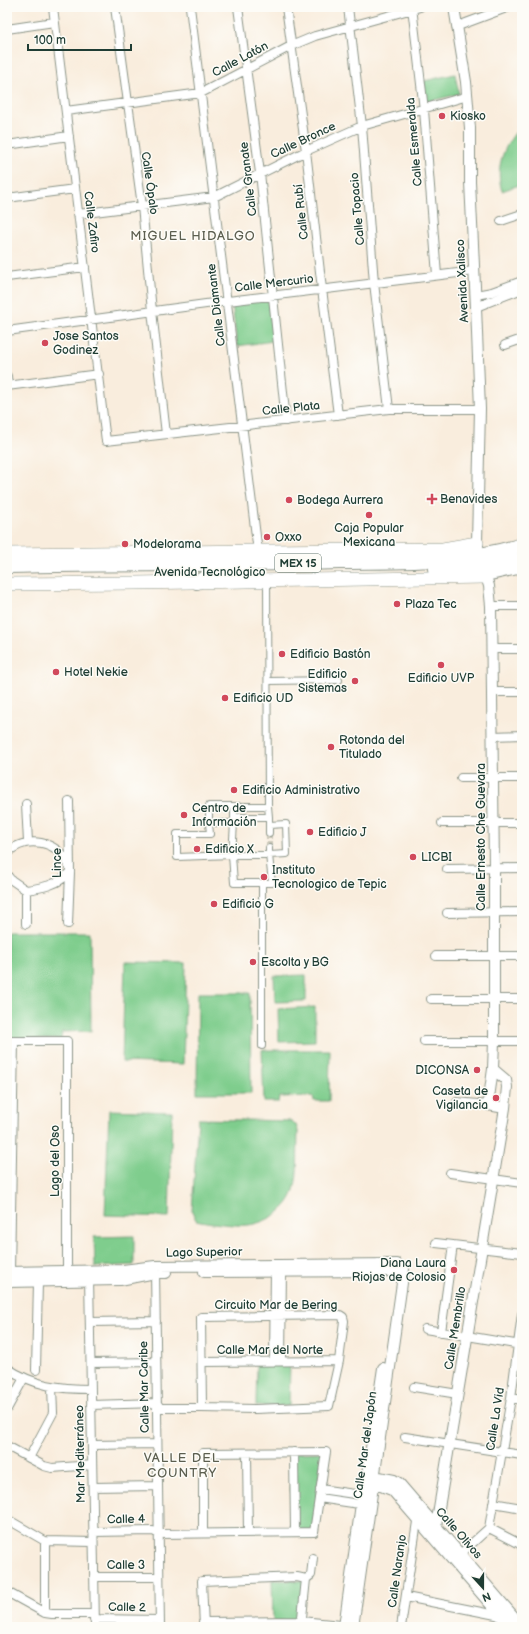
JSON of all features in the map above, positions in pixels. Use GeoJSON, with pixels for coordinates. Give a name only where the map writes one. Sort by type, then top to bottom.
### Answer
{"type":"FeatureCollection","features":[{"type":"Feature","properties":{"kind":"highway","name":"Avenida Tecnológico"},"geometry":{"type":"LineString","coordinates":[[7,574],[220,572],[481,561],[501,550],[522,545]]}},
{"type":"Feature","properties":{"kind":"highway"},"geometry":{"type":"LineString","coordinates":[[291,552],[313,563]]}},
{"type":"Feature","properties":{"kind":"highway","name":"Avenida Tecnológico"},"geometry":{"type":"LineString","coordinates":[[7,566],[445,560],[508,563],[522,560]]}},
{"type":"Feature","properties":{"kind":"highway"},"geometry":{"type":"LineString","coordinates":[[197,582],[220,572]]}},
{"type":"Feature","properties":{"kind":"main road","name":"Avenida Tecnológico"},"geometry":{"type":"LineString","coordinates":[[7,554],[443,550],[481,561]]}},
{"type":"Feature","properties":{"kind":"main road","name":"Avenida Tecnológico"},"geometry":{"type":"LineString","coordinates":[[7,584],[267,581],[481,561]]}},
{"type":"Feature","properties":{"kind":"street","name":"Calle Zafiro"},"geometry":{"type":"LineString","coordinates":[[54,7],[54,22],[99,374],[106,441]]}},
{"type":"Feature","properties":{"kind":"street","name":"Calle Ópalo"},"geometry":{"type":"LineString","coordinates":[[115,7],[142,206],[166,434]]}},
{"type":"Feature","properties":{"kind":"street","name":"Calle Diamante"},"geometry":{"type":"LineString","coordinates":[[190,7],[228,301],[258,552]]}},
{"type":"Feature","properties":{"kind":"street","name":"Calle Granate"},"geometry":{"type":"LineString","coordinates":[[238,7],[260,173],[286,421]]}},
{"type":"Feature","properties":{"kind":"street","name":"Calle Rubí"},"geometry":{"type":"LineString","coordinates":[[286,7],[306,151],[338,415]]}},
{"type":"Feature","properties":{"kind":"street","name":"Calle Topacio"},"geometry":{"type":"LineString","coordinates":[[348,7],[362,126],[374,283],[389,409]]}},
{"type":"Feature","properties":{"kind":"street","name":"Avenida Xalisco"},"geometry":{"type":"LineString","coordinates":[[454,7],[468,96],[470,128],[470,182],[480,409],[481,561]]}},
{"type":"Feature","properties":{"kind":"street"},"geometry":{"type":"LineString","coordinates":[[458,26],[509,7]]}},
{"type":"Feature","properties":{"kind":"street","name":"Calle Latón"},"geometry":{"type":"LineString","coordinates":[[66,111],[201,93],[291,46],[315,36],[415,8]]}},
{"type":"Feature","properties":{"kind":"street","name":"Calle Esmeralda"},"geometry":{"type":"LineString","coordinates":[[415,8],[437,275]]}},
{"type":"Feature","properties":{"kind":"street"},"geometry":{"type":"LineString","coordinates":[[7,29],[54,22]]}},
{"type":"Feature","properties":{"kind":"street","name":"Calle Bronce"},"geometry":{"type":"LineString","coordinates":[[78,214],[214,197],[260,173],[362,126],[424,110],[468,96]]}},
{"type":"Feature","properties":{"kind":"street"},"geometry":{"type":"LineString","coordinates":[[7,146],[69,136]]}},
{"type":"Feature","properties":{"kind":"street"},"geometry":{"type":"LineString","coordinates":[[7,198],[75,189]]}},
{"type":"Feature","properties":{"kind":"street"},"geometry":{"type":"LineString","coordinates":[[501,222],[522,214]]}},
{"type":"Feature","properties":{"kind":"street"},"geometry":{"type":"LineString","coordinates":[[7,278],[85,267]]}},
{"type":"Feature","properties":{"kind":"street","name":"Calle Mercurio"},"geometry":{"type":"LineString","coordinates":[[7,331],[273,295],[474,271]]}},
{"type":"Feature","properties":{"kind":"street"},"geometry":{"type":"LineString","coordinates":[[476,295],[492,292],[522,281]]}},
{"type":"Feature","properties":{"kind":"street"},"geometry":{"type":"LineString","coordinates":[[476,307],[522,289]]}},
{"type":"Feature","properties":{"kind":"street"},"geometry":{"type":"LineString","coordinates":[[505,345],[522,339]]}},
{"type":"Feature","properties":{"kind":"street"},"geometry":{"type":"LineString","coordinates":[[7,376],[8,386],[99,374]]}},
{"type":"Feature","properties":{"kind":"street","name":"Calle Plata"},"geometry":{"type":"LineString","coordinates":[[106,441],[389,409],[480,409]]}},
{"type":"Feature","properties":{"kind":"street"},"geometry":{"type":"LineString","coordinates":[[481,561],[522,569]]}},
{"type":"Feature","properties":{"kind":"street","name":"Calle Ernesto Che Guevara"},"geometry":{"type":"LineString","coordinates":[[481,561],[489,586],[491,606],[492,736],[494,778],[494,1042],[493,1069],[488,1105]]}},
{"type":"Feature","properties":{"kind":"street"},"geometry":{"type":"LineString","coordinates":[[267,581],[269,833]]}},
{"type":"Feature","properties":{"kind":"street"},"geometry":{"type":"LineString","coordinates":[[491,606],[522,606]]}},
{"type":"Feature","properties":{"kind":"street"},"geometry":{"type":"LineString","coordinates":[[492,649],[522,649]]}},
{"type":"Feature","properties":{"kind":"street"},"geometry":{"type":"LineString","coordinates":[[268,681],[339,680]]}},
{"type":"Feature","properties":{"kind":"street"},"geometry":{"type":"LineString","coordinates":[[492,692],[522,692]]}},
{"type":"Feature","properties":{"kind":"street"},"geometry":{"type":"LineString","coordinates":[[492,736],[522,735]]}},
{"type":"Feature","properties":{"kind":"street"},"geometry":{"type":"LineString","coordinates":[[461,778],[522,778]]}},
{"type":"Feature","properties":{"kind":"street","name":"Lince"},"geometry":{"type":"LineString","coordinates":[[68,924],[69,801]]}},
{"type":"Feature","properties":{"kind":"street"},"geometry":{"type":"LineString","coordinates":[[26,804],[28,842]]}},
{"type":"Feature","properties":{"kind":"street"},"geometry":{"type":"LineString","coordinates":[[268,806],[209,806],[210,834],[177,834],[178,857],[232,855],[269,851],[287,854],[286,824],[269,825]]}},
{"type":"Feature","properties":{"kind":"street"},"geometry":{"type":"LineString","coordinates":[[234,806],[232,855],[234,883],[272,883],[269,851]]}},
{"type":"Feature","properties":{"kind":"street"},"geometry":{"type":"LineString","coordinates":[[209,823],[269,817]]}},
{"type":"Feature","properties":{"kind":"street"},"geometry":{"type":"LineString","coordinates":[[442,823],[522,823]]}},
{"type":"Feature","properties":{"kind":"street"},"geometry":{"type":"LineString","coordinates":[[7,853],[19,845],[28,842],[49,845],[60,851],[66,858],[68,872],[57,882],[43,888],[26,890],[7,876]]}},
{"type":"Feature","properties":{"kind":"street"},"geometry":{"type":"LineString","coordinates":[[447,869],[522,868]]}},
{"type":"Feature","properties":{"kind":"street"},"geometry":{"type":"LineString","coordinates":[[262,883],[262,1046]]}},
{"type":"Feature","properties":{"kind":"street"},"geometry":{"type":"LineString","coordinates":[[26,890],[26,924]]}},
{"type":"Feature","properties":{"kind":"street"},"geometry":{"type":"LineString","coordinates":[[447,913],[522,912]]}},
{"type":"Feature","properties":{"kind":"street"},"geometry":{"type":"LineString","coordinates":[[436,956],[522,956]]}},
{"type":"Feature","properties":{"kind":"street"},"geometry":{"type":"LineString","coordinates":[[431,999],[522,999]]}},
{"type":"Feature","properties":{"kind":"street"},"geometry":{"type":"LineString","coordinates":[[424,1040],[494,1042],[522,1041]]}},
{"type":"Feature","properties":{"kind":"street"},"geometry":{"type":"LineString","coordinates":[[8,1272],[10,1041]]}},
{"type":"Feature","properties":{"kind":"street","name":"Lago del Oso"},"geometry":{"type":"LineString","coordinates":[[10,1041],[67,1041],[67,1282]]}},
{"type":"Feature","properties":{"kind":"street","name":"Calle Membrillo"},"geometry":{"type":"LineString","coordinates":[[432,1528],[450,1444],[505,1108],[507,1087],[506,1080],[493,1069]]}},
{"type":"Feature","properties":{"kind":"street"},"geometry":{"type":"LineString","coordinates":[[457,1102],[505,1108]]}},
{"type":"Feature","properties":{"kind":"street"},"geometry":{"type":"LineString","coordinates":[[450,1173],[522,1183]]}},
{"type":"Feature","properties":{"kind":"street"},"geometry":{"type":"LineString","coordinates":[[436,1242],[522,1254]]}},
{"type":"Feature","properties":{"kind":"street"},"geometry":{"type":"LineString","coordinates":[[441,1332],[453,1244]]}},
{"type":"Feature","properties":{"kind":"street","name":"Lago Superior"},"geometry":{"type":"LineString","coordinates":[[8,1272],[399,1267]]}},
{"type":"Feature","properties":{"kind":"street","name":"Calle Mar del Japón"},"geometry":{"type":"LineString","coordinates":[[348,1626],[369,1480],[404,1269],[399,1267]]}},
{"type":"Feature","properties":{"kind":"street"},"geometry":{"type":"LineString","coordinates":[[278,1268],[278,1361]]}},
{"type":"Feature","properties":{"kind":"street","name":"Lago Superior"},"geometry":{"type":"LineString","coordinates":[[7,1282],[120,1280],[155,1269]]}},
{"type":"Feature","properties":{"kind":"street","name":"Calle Mar Caribe"},"geometry":{"type":"LineString","coordinates":[[155,1269],[160,1623]]}},
{"type":"Feature","properties":{"kind":"street","name":"Mar Mediterráneo"},"geometry":{"type":"LineString","coordinates":[[89,1270],[94,1620]]}},
{"type":"Feature","properties":{"kind":"street"},"geometry":{"type":"LineString","coordinates":[[36,1370],[38,1282]]}},
{"type":"Feature","properties":{"kind":"street","name":"Calle La Vid"},"geometry":{"type":"LineString","coordinates":[[489,1528],[511,1398],[522,1314]]}},
{"type":"Feature","properties":{"kind":"street","name":"Circuito Mar de Bering"},"geometry":{"type":"LineString","coordinates":[[157,1403],[160,1408],[255,1409],[329,1406],[339,1361],[344,1317],[340,1315],[201,1317],[202,1408]]}},
{"type":"Feature","properties":{"kind":"street"},"geometry":{"type":"LineString","coordinates":[[90,1322],[156,1321]]}},
{"type":"Feature","properties":{"kind":"street"},"geometry":{"type":"LineString","coordinates":[[425,1330],[468,1335],[519,1345]]}},
{"type":"Feature","properties":{"kind":"street","name":"Calle Mar del Norte"},"geometry":{"type":"LineString","coordinates":[[202,1362],[339,1361]]}},
{"type":"Feature","properties":{"kind":"street"},"geometry":{"type":"LineString","coordinates":[[91,1363],[156,1362]]}},
{"type":"Feature","properties":{"kind":"street"},"geometry":{"type":"LineString","coordinates":[[7,1368],[24,1378],[52,1387],[91,1390]]}},
{"type":"Feature","properties":{"kind":"street"},"geometry":{"type":"LineString","coordinates":[[7,1409],[24,1378]]}},
{"type":"Feature","properties":{"kind":"street"},"geometry":{"type":"LineString","coordinates":[[29,1458],[53,1413],[52,1387]]}},
{"type":"Feature","properties":{"kind":"street"},"geometry":{"type":"LineString","coordinates":[[414,1387],[458,1394]]}},
{"type":"Feature","properties":{"kind":"street"},"geometry":{"type":"LineString","coordinates":[[511,1398],[522,1400]]}},
{"type":"Feature","properties":{"kind":"street"},"geometry":{"type":"LineString","coordinates":[[91,1405],[157,1403]]}},
{"type":"Feature","properties":{"kind":"street"},"geometry":{"type":"LineString","coordinates":[[405,1437],[522,1455]]}},
{"type":"Feature","properties":{"kind":"street"},"geometry":{"type":"LineString","coordinates":[[92,1445],[157,1444]]}},
{"type":"Feature","properties":{"kind":"street"},"geometry":{"type":"LineString","coordinates":[[7,1446],[44,1466],[52,1468],[92,1465]]}},
{"type":"Feature","properties":{"kind":"street"},"geometry":{"type":"LineString","coordinates":[[294,1452],[295,1532]]}},
{"type":"Feature","properties":{"kind":"street"},"geometry":{"type":"LineString","coordinates":[[203,1533],[202,1453],[326,1452],[319,1498],[366,1501]]}},
{"type":"Feature","properties":{"kind":"street"},"geometry":{"type":"LineString","coordinates":[[247,1453],[248,1533]]}},
{"type":"Feature","properties":{"kind":"street","name":"Calle Olivos"},"geometry":{"type":"LineString","coordinates":[[369,1480],[390,1488],[419,1514],[456,1557],[510,1627]]}},
{"type":"Feature","properties":{"kind":"street"},"geometry":{"type":"LineString","coordinates":[[93,1487],[158,1486]]}},
{"type":"Feature","properties":{"kind":"street"},"geometry":{"type":"LineString","coordinates":[[320,1489],[366,1501]]}},
{"type":"Feature","properties":{"kind":"street","name":"Calle 4"},"geometry":{"type":"LineString","coordinates":[[93,1532],[153,1531],[159,1534],[314,1532],[319,1498]]}},
{"type":"Feature","properties":{"kind":"street"},"geometry":{"type":"LineString","coordinates":[[494,1503],[522,1508]]}},
{"type":"Feature","properties":{"kind":"street","name":"Calle Naranjo"},"geometry":{"type":"LineString","coordinates":[[401,1627],[419,1514]]}},
{"type":"Feature","properties":{"kind":"street"},"geometry":{"type":"LineString","coordinates":[[7,1520],[45,1541],[93,1542]]}},
{"type":"Feature","properties":{"kind":"street"},"geometry":{"type":"LineString","coordinates":[[456,1557],[489,1528],[520,1544],[522,1547]]}},
{"type":"Feature","properties":{"kind":"street"},"geometry":{"type":"LineString","coordinates":[[7,1592],[44,1613],[45,1541]]}},
{"type":"Feature","properties":{"kind":"street","name":"Calle Olivos"},"geometry":{"type":"LineString","coordinates":[[456,1557],[522,1626]]}},
{"type":"Feature","properties":{"kind":"street"},"geometry":{"type":"LineString","coordinates":[[302,1624],[306,1580],[311,1575],[313,1558]]}},
{"type":"Feature","properties":{"kind":"street","name":"Calle 3"},"geometry":{"type":"LineString","coordinates":[[94,1577],[159,1577]]}},
{"type":"Feature","properties":{"kind":"street"},"geometry":{"type":"LineString","coordinates":[[204,1625],[202,1581],[297,1577],[306,1580]]}},
{"type":"Feature","properties":{"kind":"street"},"geometry":{"type":"LineString","coordinates":[[406,1597],[501,1616]]}},
{"type":"Feature","properties":{"kind":"street","name":"Calle 2"},"geometry":{"type":"LineString","coordinates":[[44,1613],[94,1620],[160,1623]]}},
{"type":"Feature","properties":{"kind":"street"},"geometry":{"type":"LineString","coordinates":[[204,1625],[302,1624],[348,1626]]}},
{"type":"Feature","properties":{"kind":"street"},"geometry":{"type":"LineString","coordinates":[[204,1625],[273,1627]]}},
{"type":"Feature","properties":{"kind":"green space"},"geometry":{"type":"Polygon","coordinates":[[[455,74],[459,94],[426,102],[424,81],[455,74]]]}},
{"type":"Feature","properties":{"kind":"green space"},"geometry":{"type":"Polygon","coordinates":[[[522,125],[522,184],[502,191],[499,173],[500,164],[506,147],[522,125]]]}},
{"type":"Feature","properties":{"kind":"green space"},"geometry":{"type":"Polygon","coordinates":[[[268,298],[273,341],[237,346],[232,303],[268,298]]]}},
{"type":"Feature","properties":{"kind":"green space"},"geometry":{"type":"Polygon","coordinates":[[[7,932],[90,932],[91,1031],[62,1032],[61,1039],[7,1040],[7,932]]]}},
{"type":"Feature","properties":{"kind":"green space"},"geometry":{"type":"Polygon","coordinates":[[[125,962],[186,963],[183,1064],[122,1062],[125,962]]]}},
{"type":"Feature","properties":{"kind":"green space"},"geometry":{"type":"Polygon","coordinates":[[[306,975],[306,1001],[275,1002],[274,976],[306,975]]]}},
{"type":"Feature","properties":{"kind":"green space"},"geometry":{"type":"Polygon","coordinates":[[[198,993],[250,993],[251,1093],[197,1093],[198,993]]]}},
{"type":"Feature","properties":{"kind":"green space"},"geometry":{"type":"Polygon","coordinates":[[[315,1007],[315,1041],[279,1042],[278,1009],[315,1007]]]}},
{"type":"Feature","properties":{"kind":"green space"},"geometry":{"type":"Polygon","coordinates":[[[262,1050],[330,1050],[329,1101],[314,1101],[313,1096],[280,1097],[279,1102],[264,1102],[262,1050]]]}},
{"type":"Feature","properties":{"kind":"green space"},"geometry":{"type":"Polygon","coordinates":[[[109,1110],[172,1112],[169,1217],[105,1215],[109,1110]]]}},
{"type":"Feature","properties":{"kind":"green space"},"geometry":{"type":"Polygon","coordinates":[[[198,1119],[292,1121],[296,1125],[298,1131],[296,1183],[291,1197],[282,1209],[270,1218],[248,1225],[222,1224],[196,1220],[192,1211],[198,1119]]]}},
{"type":"Feature","properties":{"kind":"green space"},"geometry":{"type":"Polygon","coordinates":[[[134,1236],[134,1265],[95,1267],[94,1237],[134,1236]]]}},
{"type":"Feature","properties":{"kind":"green space"},"geometry":{"type":"Polygon","coordinates":[[[290,1362],[289,1406],[256,1406],[257,1363],[290,1362]]]}},
{"type":"Feature","properties":{"kind":"green space"},"geometry":{"type":"Polygon","coordinates":[[[323,1452],[312,1533],[292,1533],[290,1453],[323,1452]]]}},
{"type":"Feature","properties":{"kind":"green space"},"geometry":{"type":"Polygon","coordinates":[[[272,1580],[304,1581],[299,1621],[273,1621],[272,1580]]]}},
{"type":"Feature","properties":{"kind":"tunnel"},"geometry":{"type":"LineString","coordinates":[[269,833],[269,848]]}},
{"type":"Feature","properties":{"kind":"place","name":"Kiosko"},"geometry":{"type":"Point","coordinates":[442,116]}},
{"type":"Feature","properties":{"kind":"place","name":"Jose Santos Godinez"},"geometry":{"type":"Point","coordinates":[45,343]}},
{"type":"Feature","properties":{"kind":"place","name":"Benavides"},"geometry":{"type":"Point","coordinates":[432,499]}},
{"type":"Feature","properties":{"kind":"place","name":"Bodega Aurrera"},"geometry":{"type":"Point","coordinates":[289,500]}},
{"type":"Feature","properties":{"kind":"place","name":"Caja Popular Mexicana"},"geometry":{"type":"Point","coordinates":[369,515]}},
{"type":"Feature","properties":{"kind":"place","name":"Oxxo"},"geometry":{"type":"Point","coordinates":[267,537]}},
{"type":"Feature","properties":{"kind":"place","name":"Modelorama"},"geometry":{"type":"Point","coordinates":[125,544]}},
{"type":"Feature","properties":{"kind":"place","name":"Plaza Tec"},"geometry":{"type":"Point","coordinates":[397,604]}},
{"type":"Feature","properties":{"kind":"place","name":"Edificio Bastón"},"geometry":{"type":"Point","coordinates":[282,654]}},
{"type":"Feature","properties":{"kind":"place","name":"Edificio UVP"},"geometry":{"type":"Point","coordinates":[441,665]}},
{"type":"Feature","properties":{"kind":"place","name":"Hotel Nekie"},"geometry":{"type":"Point","coordinates":[56,672]}},
{"type":"Feature","properties":{"kind":"place","name":"Edificio Sistemas"},"geometry":{"type":"Point","coordinates":[355,681]}},
{"type":"Feature","properties":{"kind":"place","name":"Edificio UD"},"geometry":{"type":"Point","coordinates":[225,698]}},
{"type":"Feature","properties":{"kind":"place","name":"Rotonda del Titulado"},"geometry":{"type":"Point","coordinates":[331,747]}},
{"type":"Feature","properties":{"kind":"place","name":"Edificio Administrativo"},"geometry":{"type":"Point","coordinates":[234,790]}},
{"type":"Feature","properties":{"kind":"place","name":"Centro de Información"},"geometry":{"type":"Point","coordinates":[184,815]}},
{"type":"Feature","properties":{"kind":"place","name":"Edificio J"},"geometry":{"type":"Point","coordinates":[310,832]}},
{"type":"Feature","properties":{"kind":"place","name":"Edificio X"},"geometry":{"type":"Point","coordinates":[197,849]}},
{"type":"Feature","properties":{"kind":"place","name":"LICBI"},"geometry":{"type":"Point","coordinates":[413,857]}},
{"type":"Feature","properties":{"kind":"place","name":"Instituto Tecnologico de Tepic"},"geometry":{"type":"Point","coordinates":[264,877]}},
{"type":"Feature","properties":{"kind":"place","name":"Edificio G"},"geometry":{"type":"Point","coordinates":[214,904]}},
{"type":"Feature","properties":{"kind":"place","name":"Escolta y BG"},"geometry":{"type":"Point","coordinates":[253,962]}},
{"type":"Feature","properties":{"kind":"place","name":"DICONSA"},"geometry":{"type":"Point","coordinates":[477,1070]}},
{"type":"Feature","properties":{"kind":"place","name":"Caseta de Vigilancia"},"geometry":{"type":"Point","coordinates":[496,1098]}},
{"type":"Feature","properties":{"kind":"place","name":"Diana Laura Riojas de Colosio"},"geometry":{"type":"Point","coordinates":[454,1270]}},
{"type":"Feature","properties":{"kind":"district","name":"MIGUEL HIDALGO"},"geometry":{"type":"Point","coordinates":[193,235]}},
{"type":"Feature","properties":{"kind":"district","name":"VALLE DEL COUNTRY"},"geometry":{"type":"Point","coordinates":[182,1464]}}]}
